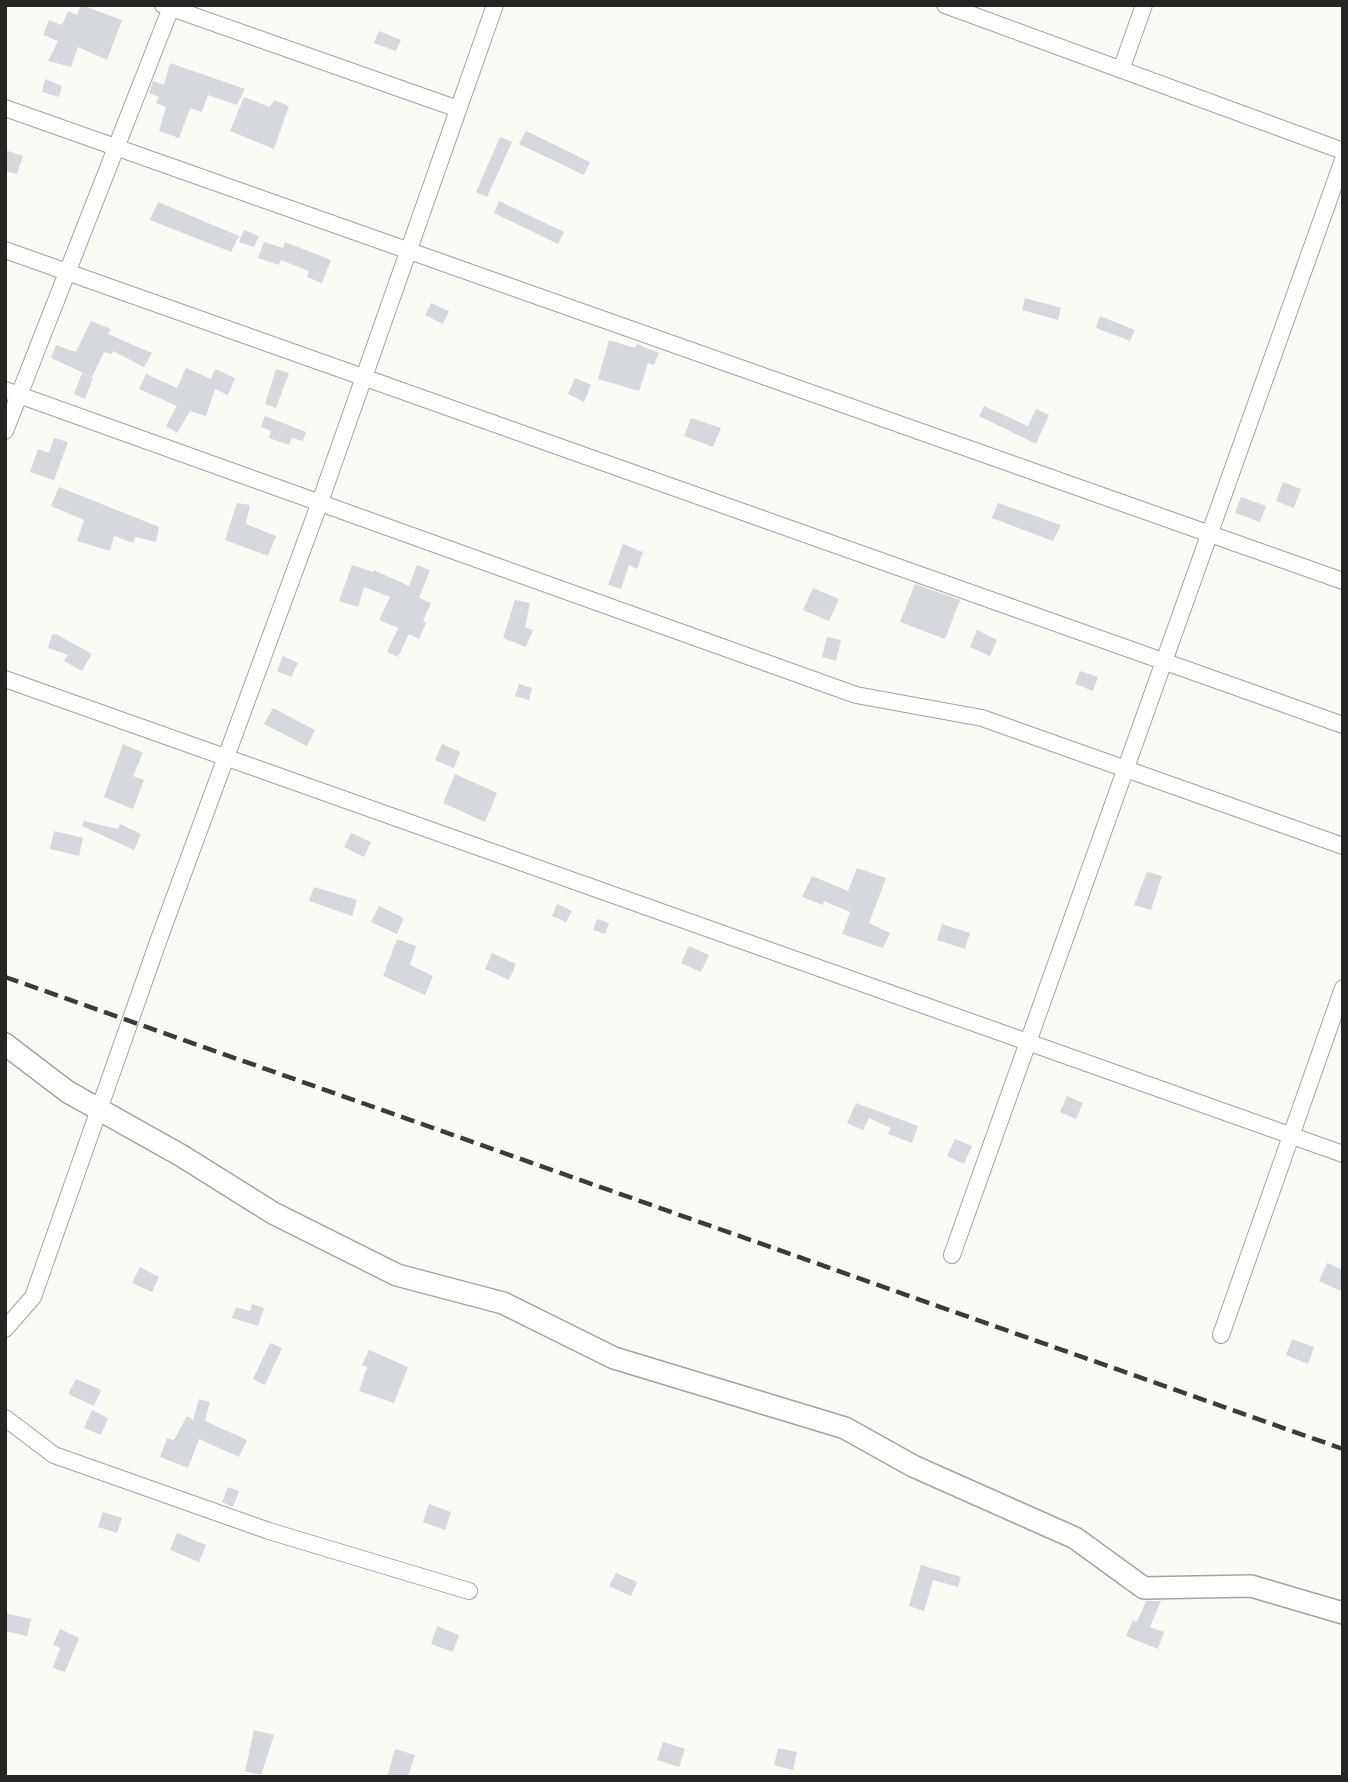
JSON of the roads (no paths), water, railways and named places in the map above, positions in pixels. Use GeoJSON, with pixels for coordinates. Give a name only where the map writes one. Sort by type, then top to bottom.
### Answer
{"type":"FeatureCollection","features":[{"type":"Feature","properties":{"kind":"street"},"geometry":{"type":"LineString","coordinates":[[5,1329],[33,1297],[320,502],[495,5]]}},
{"type":"Feature","properties":{"kind":"street"},"geometry":{"type":"LineString","coordinates":[[1121,70],[1144,5]]}},
{"type":"Feature","properties":{"kind":"street"},"geometry":{"type":"LineString","coordinates":[[5,431],[12,393],[67,272],[169,6],[458,109]]}},
{"type":"Feature","properties":{"kind":"street"},"geometry":{"type":"LineString","coordinates":[[948,6],[1343,150]]}},
{"type":"Feature","properties":{"kind":"street"},"geometry":{"type":"LineString","coordinates":[[5,108],[1343,581]]}},
{"type":"Feature","properties":{"kind":"street"},"geometry":{"type":"LineString","coordinates":[[952,1255],[1343,160]]}},
{"type":"Feature","properties":{"kind":"street"},"geometry":{"type":"LineString","coordinates":[[5,250],[1343,725]]}},
{"type":"Feature","properties":{"kind":"street"},"geometry":{"type":"LineString","coordinates":[[12,393],[856,695],[982,718],[1343,846]]}},
{"type":"Feature","properties":{"kind":"street"},"geometry":{"type":"LineString","coordinates":[[5,679],[1343,1154]]}},
{"type":"Feature","properties":{"kind":"street"},"geometry":{"type":"LineString","coordinates":[[1221,1335],[1343,989]]}},
{"type":"Feature","properties":{"kind":"street"},"geometry":{"type":"LineString","coordinates":[[5,1044],[68,1092],[273,1213],[397,1275],[503,1303],[614,1359],[845,1428],[914,1466],[1076,1538],[1144,1588],[1251,1586],[1343,1613]]}},
{"type":"Feature","properties":{"kind":"street"},"geometry":{"type":"LineString","coordinates":[[5,1418],[54,1455],[270,1531],[469,1591]]}},
{"type":"Feature","properties":{"kind":"railway"},"geometry":{"type":"LineString","coordinates":[[5,977],[1343,1449]]}}]}
